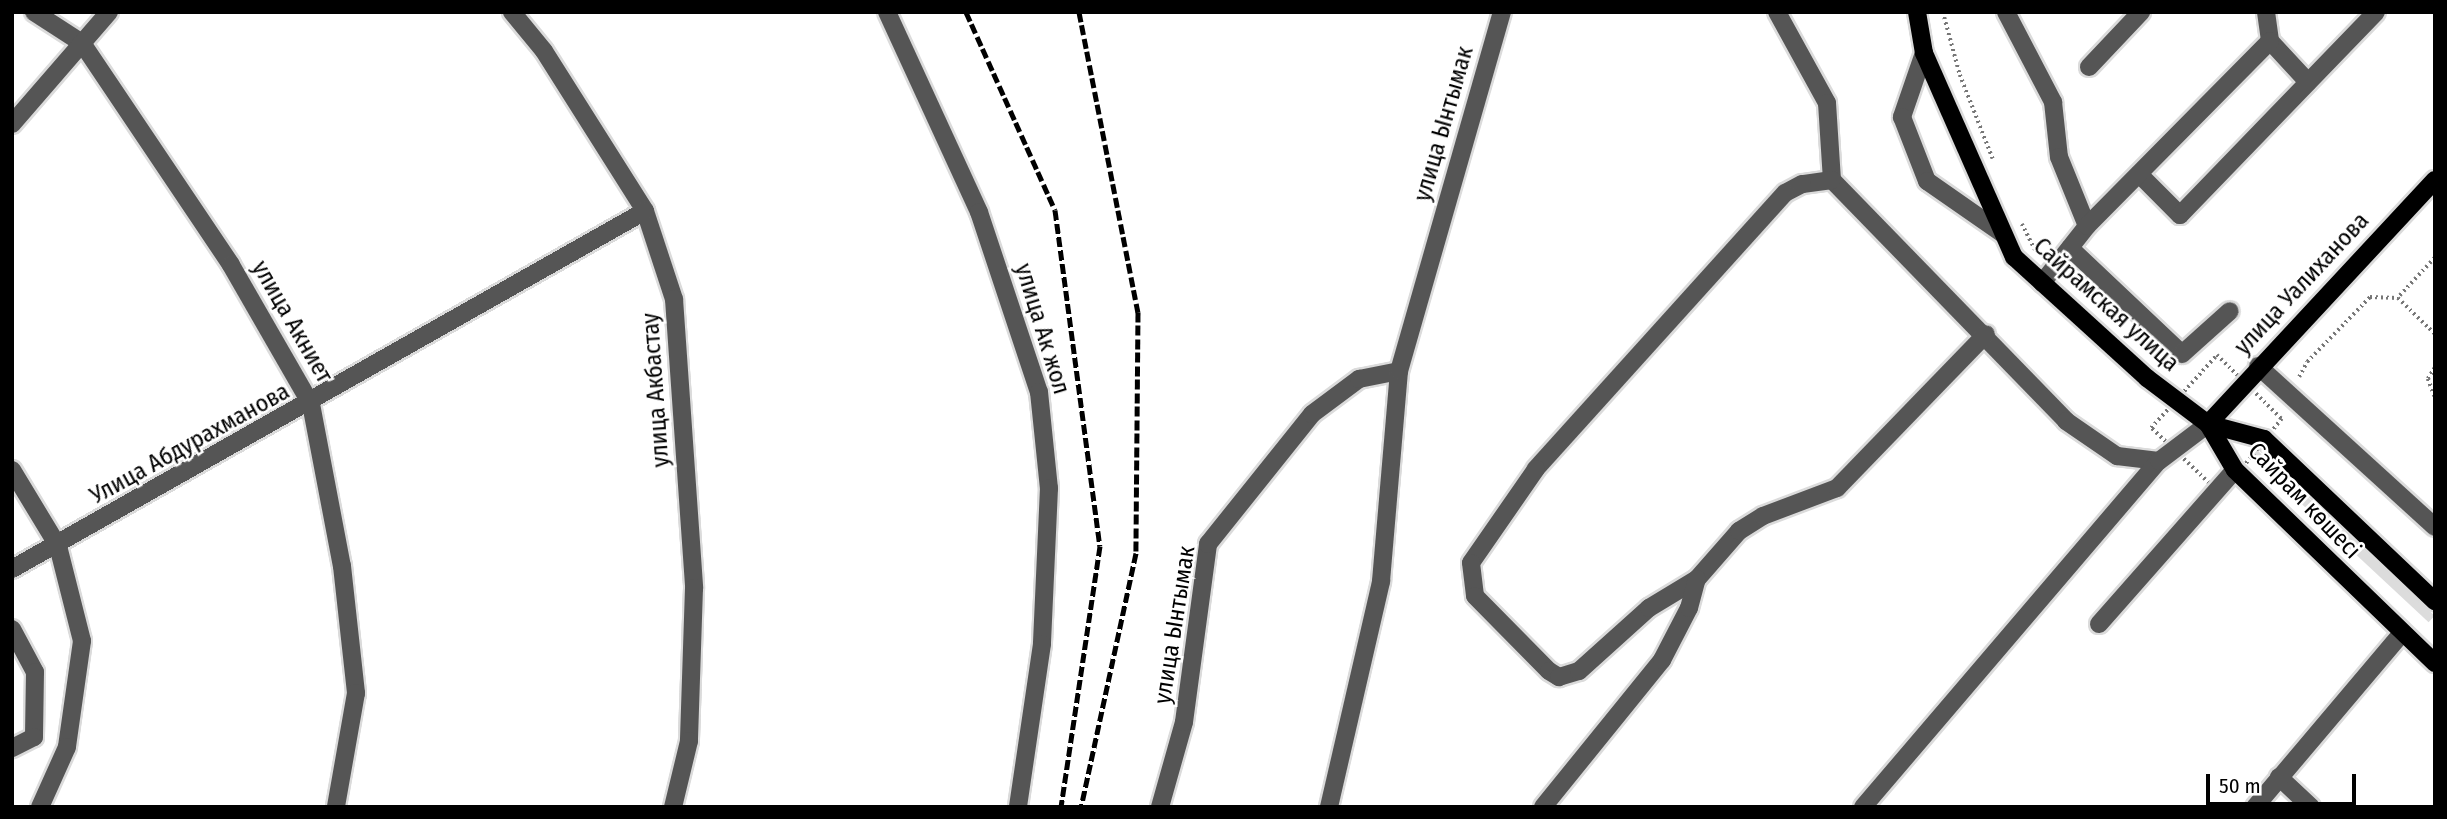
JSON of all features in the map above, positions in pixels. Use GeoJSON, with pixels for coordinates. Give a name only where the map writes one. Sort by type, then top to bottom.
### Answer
{"type":"FeatureCollection","features":[{"type":"Feature","properties":{"kind":"main road","name":"Сайрамская улица"},"geometry":{"type":"LineString","coordinates":[[1917,12],[1924,53],[2014,257],[2046,278],[2147,378],[2208,424]]}},
{"type":"Feature","properties":{"kind":"main road","name":"улица Уалиханова"},"geometry":{"type":"LineString","coordinates":[[2208,424],[2258,366],[2435,180]]}},
{"type":"Feature","properties":{"kind":"main road","name":"Сайрам көшесі"},"geometry":{"type":"LineString","coordinates":[[2208,424],[2235,470],[2435,663]]}},
{"type":"Feature","properties":{"kind":"main road","name":"Сайрам көшесі"},"geometry":{"type":"LineString","coordinates":[[2208,424],[2264,439],[2435,601]]}},
{"type":"Feature","properties":{"kind":"street","name":"улица Акниет"},"geometry":{"type":"LineString","coordinates":[[34,12],[82,43],[232,265],[311,404],[342,566],[356,693],[335,807]]}},
{"type":"Feature","properties":{"kind":"street"},"geometry":{"type":"LineString","coordinates":[[12,124],[109,12]]}},
{"type":"Feature","properties":{"kind":"street","name":"улица Акбастау"},"geometry":{"type":"LineString","coordinates":[[512,12],[544,51],[645,211],[674,299],[694,588],[690,741],[673,807]]}},
{"type":"Feature","properties":{"kind":"street","name":"улица Ак жол"},"geometry":{"type":"LineString","coordinates":[[887,12],[979,212],[1039,392],[1049,488],[1042,644],[1018,807]]}},
{"type":"Feature","properties":{"kind":"street","name":"улица Ынтымак"},"geometry":{"type":"LineString","coordinates":[[1329,807],[1381,581],[1399,371],[1502,12]]}},
{"type":"Feature","properties":{"kind":"street"},"geometry":{"type":"LineString","coordinates":[[1777,12],[1827,103],[1832,180],[1986,334],[2066,421],[2117,456],[2160,461]]}},
{"type":"Feature","properties":{"kind":"street"},"geometry":{"type":"LineString","coordinates":[[2006,12],[2053,102],[2059,157],[2087,226]]}},
{"type":"Feature","properties":{"kind":"street"},"geometry":{"type":"LineString","coordinates":[[2089,67],[2140,12]]}},
{"type":"Feature","properties":{"kind":"street"},"geometry":{"type":"LineString","coordinates":[[2266,12],[2270,41],[2308,82]]}},
{"type":"Feature","properties":{"kind":"street"},"geometry":{"type":"LineString","coordinates":[[2139,174],[2180,215],[2376,12]]}},
{"type":"Feature","properties":{"kind":"street"},"geometry":{"type":"LineString","coordinates":[[2046,278],[2087,226],[2270,41]]}},
{"type":"Feature","properties":{"kind":"street"},"geometry":{"type":"LineString","coordinates":[[1924,53],[1902,117],[1927,181],[2003,234]]}},
{"type":"Feature","properties":{"kind":"street"},"geometry":{"type":"LineString","coordinates":[[1832,180],[1801,184],[1785,193],[1536,469],[1490,530],[1471,563],[1469,578],[1475,596],[1559,677],[1579,671],[1649,608],[1697,579],[1739,531],[1763,516],[1837,488],[1852,476],[1986,334]]}},
{"type":"Feature","properties":{"kind":"street","name":"Улица Абдурахманова"},"geometry":{"type":"LineString","coordinates":[[12,569],[311,404],[645,211]]}},
{"type":"Feature","properties":{"kind":"street"},"geometry":{"type":"LineString","coordinates":[[2070,248],[2182,354],[2230,311]]}},
{"type":"Feature","properties":{"kind":"street"},"geometry":{"type":"LineString","coordinates":[[2258,366],[2435,527]]}},
{"type":"Feature","properties":{"kind":"street","name":"улица Ынтымак"},"geometry":{"type":"LineString","coordinates":[[1160,807],[1184,722],[1208,544],[1312,414],[1359,379],[1399,371]]}},
{"type":"Feature","properties":{"kind":"street"},"geometry":{"type":"LineString","coordinates":[[1863,807],[2160,461],[2208,424]]}},
{"type":"Feature","properties":{"kind":"street"},"geometry":{"type":"LineString","coordinates":[[12,470],[58,546],[82,640],[67,747],[40,807]]}},
{"type":"Feature","properties":{"kind":"street"},"geometry":{"type":"LineString","coordinates":[[2099,624],[2235,470]]}},
{"type":"Feature","properties":{"kind":"street"},"geometry":{"type":"LineString","coordinates":[[1543,807],[1662,660],[1689,608],[1697,579]]}},
{"type":"Feature","properties":{"kind":"street"},"geometry":{"type":"LineString","coordinates":[[12,629],[35,672],[34,737],[12,748]]}},
{"type":"Feature","properties":{"kind":"street"},"geometry":{"type":"LineString","coordinates":[[2255,807],[2402,633]]}},
{"type":"Feature","properties":{"kind":"street"},"geometry":{"type":"LineString","coordinates":[[2279,777],[2311,807]]}},
{"type":"Feature","properties":{"kind":"path"},"geometry":{"type":"LineString","coordinates":[[1943,12],[1960,75],[1996,165]]}},
{"type":"Feature","properties":{"kind":"path"},"geometry":{"type":"LineString","coordinates":[[2021,222],[2046,278]]}},
{"type":"Feature","properties":{"kind":"path"},"geometry":{"type":"LineString","coordinates":[[2398,298],[2435,258]]}},
{"type":"Feature","properties":{"kind":"path"},"geometry":{"type":"LineString","coordinates":[[2281,419],[2297,402],[2299,376],[2308,362],[2370,297],[2398,298],[2435,334]]}},
{"type":"Feature","properties":{"kind":"path"},"geometry":{"type":"LineString","coordinates":[[2435,368],[2428,379],[2435,397]]}},
{"type":"Feature","properties":{"kind":"path"},"geometry":{"type":"LineString","coordinates":[[2178,383],[2189,385]]}},
{"type":"Feature","properties":{"kind":"shaded area"},"geometry":{"type":"Polygon","coordinates":[[[2257,450],[2435,616],[2429,622],[2251,457],[2257,450]]]}},
{"type":"Feature","properties":{"kind":"railway"},"geometry":{"type":"LineString","coordinates":[[966,12],[1055,210],[1100,546],[1061,807]]}},
{"type":"Feature","properties":{"kind":"railway"},"geometry":{"type":"LineString","coordinates":[[1079,12],[1138,312],[1136,553],[1081,807]]}}]}
